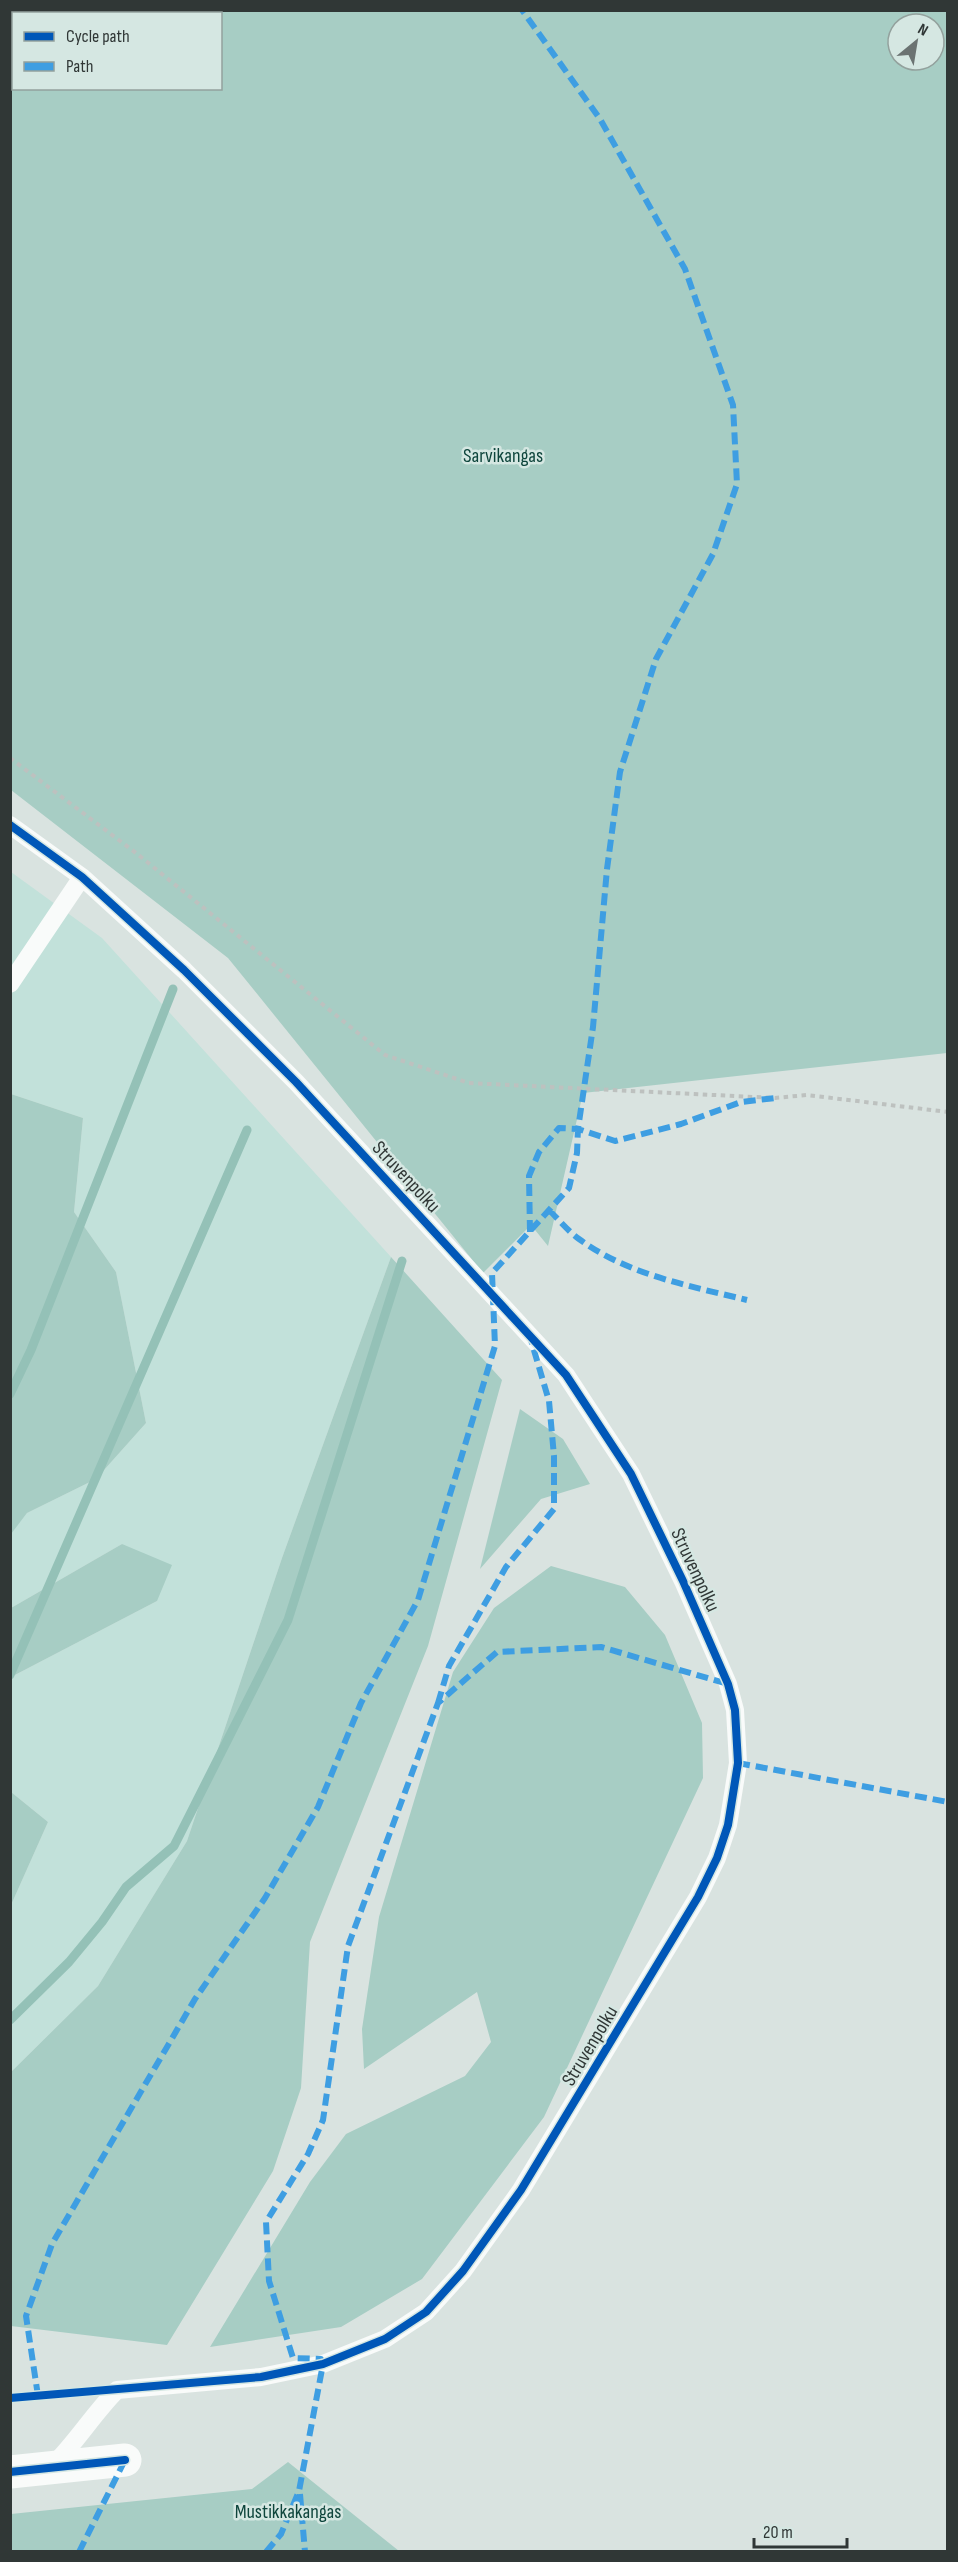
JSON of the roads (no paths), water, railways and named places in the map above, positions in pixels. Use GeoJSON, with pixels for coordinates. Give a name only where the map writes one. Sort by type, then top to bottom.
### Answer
{"type":"FeatureCollection","features":[{"type":"Feature","properties":{"kind":"street"},"geometry":{"type":"LineString","coordinates":[[10,2472],[125,2460]]}},
{"type":"Feature","properties":{"kind":"lane","name":"Struvenpolku"},"geometry":{"type":"LineString","coordinates":[[10,825],[82,877],[184,970],[296,1082],[566,1375],[631,1474],[683,1581],[728,1684],[735,1710],[738,1763],[728,1826],[717,1858],[698,1897],[521,2190],[463,2271],[426,2312],[385,2339],[323,2364],[261,2377],[117,2390],[100,2407],[66,2453],[50,2468]]}},
{"type":"Feature","properties":{"kind":"lane"},"geometry":{"type":"LineString","coordinates":[[10,984],[82,877]]}},
{"type":"Feature","properties":{"kind":"waterway"},"geometry":{"type":"LineString","coordinates":[[10,1394],[31,1350],[173,989]]}},
{"type":"Feature","properties":{"kind":"waterway"},"geometry":{"type":"LineString","coordinates":[[10,1675],[247,1130]]}},
{"type":"Feature","properties":{"kind":"waterway"},"geometry":{"type":"LineString","coordinates":[[10,2020],[69,1962],[102,1922],[126,1887],[174,1846],[288,1620],[402,1261]]}},
{"type":"Feature","properties":{"kind":"park label","name":"Sarvikangas"},"geometry":{"type":"Point","coordinates":[503,456]}},
{"type":"Feature","properties":{"kind":"park label","name":"Mustikkakangas"},"geometry":{"type":"Point","coordinates":[288,2512]}}]}
